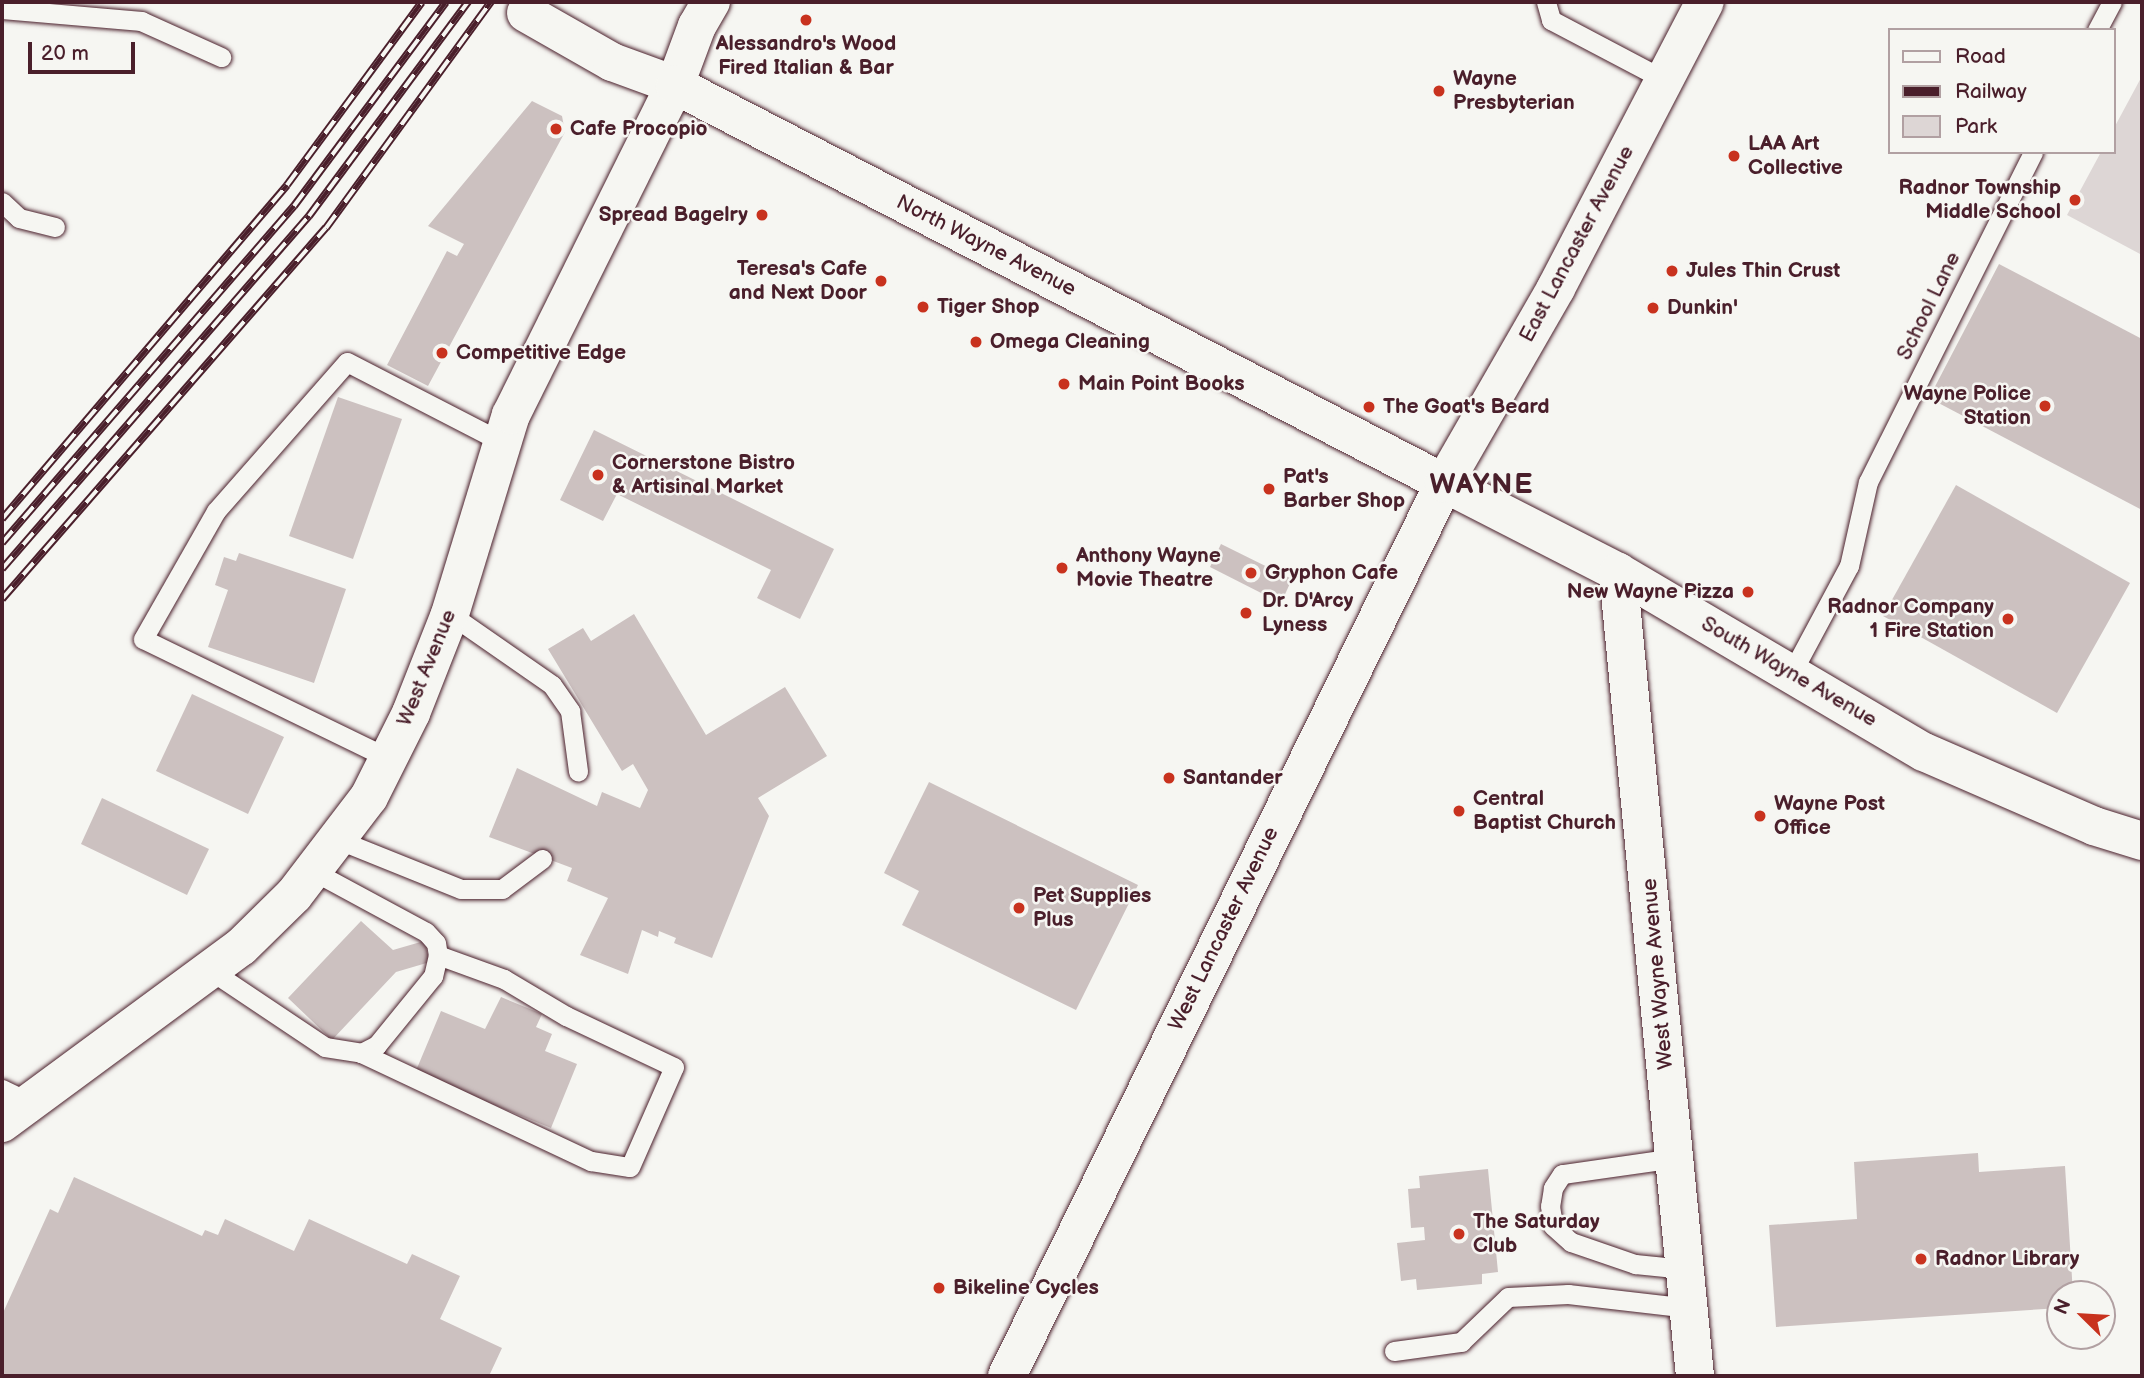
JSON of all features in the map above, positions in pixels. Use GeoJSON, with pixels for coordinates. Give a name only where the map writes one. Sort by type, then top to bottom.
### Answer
{"type":"FeatureCollection","features":[{"type":"Feature","properties":{"kind":"main road","name":"West Avenue"},"geometry":{"type":"LineString","coordinates":[[11,1104],[241,947],[313,871],[369,797],[450,614],[511,415],[675,85],[697,26],[711,2]]}},
{"type":"Feature","properties":{"kind":"main road","name":"East Lancaster Avenue"},"geometry":{"type":"LineString","coordinates":[[1444,483],[1556,288],[1705,2]]}},
{"type":"Feature","properties":{"kind":"main road","name":"North Wayne Avenue"},"geometry":{"type":"LineString","coordinates":[[526,13],[612,62],[675,85],[1444,483]]}},
{"type":"Feature","properties":{"kind":"main road","name":"South Wayne Avenue"},"geometry":{"type":"LineString","coordinates":[[1444,483],[1618,572],[1924,752],[2094,826],[2142,841]]}},
{"type":"Feature","properties":{"kind":"main road","name":"West Lancaster Avenue"},"geometry":{"type":"LineString","coordinates":[[1007,1376],[1444,483]]}},
{"type":"Feature","properties":{"kind":"main road","name":"West Wayne Avenue"},"geometry":{"type":"LineString","coordinates":[[1618,572],[1695,1376]]}},
{"type":"Feature","properties":{"kind":"lane"},"geometry":{"type":"LineString","coordinates":[[1546,2],[1552,20],[1665,80]]}},
{"type":"Feature","properties":{"kind":"lane"},"geometry":{"type":"LineString","coordinates":[[2098,28],[2112,2]]}},
{"type":"Feature","properties":{"kind":"lane"},"geometry":{"type":"LineString","coordinates":[[2,9],[141,21],[220,57]]}},
{"type":"Feature","properties":{"kind":"lane","name":"School Lane"},"geometry":{"type":"LineString","coordinates":[[1791,674],[1849,566],[1868,482],[2032,154]]}},
{"type":"Feature","properties":{"kind":"lane"},"geometry":{"type":"LineString","coordinates":[[2,202],[19,218],[55,227]]}},
{"type":"Feature","properties":{"kind":"lane"},"geometry":{"type":"LineString","coordinates":[[388,758],[143,639],[216,512],[347,362],[502,442]]}},
{"type":"Feature","properties":{"kind":"lane"},"geometry":{"type":"LineString","coordinates":[[450,614],[552,685],[570,711],[578,771]]}},
{"type":"Feature","properties":{"kind":"lane"},"geometry":{"type":"LineString","coordinates":[[339,839],[461,890],[502,889],[542,859]]}},
{"type":"Feature","properties":{"kind":"lane"},"geometry":{"type":"LineString","coordinates":[[313,871],[426,932],[436,943],[438,955],[433,976],[377,1045],[361,1053]]}},
{"type":"Feature","properties":{"kind":"lane"},"geometry":{"type":"LineString","coordinates":[[209,971],[325,1047],[361,1053],[591,1161],[630,1167],[674,1067],[566,1016],[504,979],[438,955]]}},
{"type":"Feature","properties":{"kind":"lane"},"geometry":{"type":"LineString","coordinates":[[1675,1158],[1573,1170],[1557,1179],[1550,1206],[1552,1226],[1571,1242],[1635,1264],[1685,1269]]}},
{"type":"Feature","properties":{"kind":"lane"},"geometry":{"type":"LineString","coordinates":[[1394,1351],[1461,1342],[1508,1297],[1568,1294],[1689,1308]]}},
{"type":"Feature","properties":{"kind":"green space"},"geometry":{"type":"Polygon","coordinates":[[[2142,76],[2142,255],[2067,215],[2100,154],[2116,154],[2116,124],[2142,76]]]}},
{"type":"Feature","properties":{"kind":"building"},"geometry":{"type":"Polygon","coordinates":[[[532,101],[562,116],[565,132],[428,386],[387,365],[447,251],[457,256],[464,244],[428,226],[532,101]]]}},
{"type":"Feature","properties":{"kind":"building"},"geometry":{"type":"Polygon","coordinates":[[[1999,264],[2142,339],[2142,510],[1929,398],[1999,264]]]}},
{"type":"Feature","properties":{"kind":"building"},"geometry":{"type":"Polygon","coordinates":[[[338,397],[402,419],[353,559],[289,536],[338,397]]]}},
{"type":"Feature","properties":{"kind":"building"},"geometry":{"type":"Polygon","coordinates":[[[594,430],[834,549],[800,619],[757,598],[771,570],[617,494],[603,521],[560,500],[594,430]]]}},
{"type":"Feature","properties":{"kind":"building"},"geometry":{"type":"Polygon","coordinates":[[[1956,485],[2130,583],[2057,713],[1883,616],[1956,485]]]}},
{"type":"Feature","properties":{"kind":"building","name":"Gryphon Cafe"},"geometry":{"type":"Polygon","coordinates":[[[1221,544],[1292,579],[1281,603],[1210,567],[1221,544]]]}},
{"type":"Feature","properties":{"kind":"building"},"geometry":{"type":"Polygon","coordinates":[[[239,553],[346,589],[314,683],[208,647],[228,590],[215,585],[224,557],[236,561],[239,553]]]}},
{"type":"Feature","properties":{"kind":"building"},"geometry":{"type":"Polygon","coordinates":[[[634,614],[706,735],[785,687],[827,756],[758,798],[769,816],[712,958],[674,943],[676,938],[659,931],[658,937],[642,930],[628,974],[580,955],[608,898],[567,881],[572,868],[489,837],[517,768],[597,806],[602,792],[640,808],[648,790],[633,764],[622,771],[548,649],[583,628],[591,641],[634,614]]]}},
{"type":"Feature","properties":{"kind":"building"},"geometry":{"type":"Polygon","coordinates":[[[192,694],[284,737],[248,814],[156,771],[192,694]]]}},
{"type":"Feature","properties":{"kind":"building","name":"Pet Supplies Plus"},"geometry":{"type":"Polygon","coordinates":[[[929,782],[1138,885],[1076,1010],[902,925],[919,891],[884,873],[929,782]]]}},
{"type":"Feature","properties":{"kind":"building"},"geometry":{"type":"Polygon","coordinates":[[[102,798],[209,849],[187,895],[81,844],[102,798]]]}},
{"type":"Feature","properties":{"kind":"building"},"geometry":{"type":"Polygon","coordinates":[[[361,921],[393,950],[424,941],[430,962],[396,972],[332,1040],[288,998],[361,921]]]}},
{"type":"Feature","properties":{"kind":"building"},"geometry":{"type":"Polygon","coordinates":[[[501,997],[542,1014],[536,1027],[552,1034],[545,1051],[577,1064],[551,1128],[415,1073],[441,1011],[485,1029],[501,997]]]}},
{"type":"Feature","properties":{"kind":"building","name":"Radnor Library"},"geometry":{"type":"Polygon","coordinates":[[[1978,1153],[1979,1172],[2065,1166],[2072,1280],[2046,1280],[2046,1309],[1776,1327],[1769,1225],[1857,1219],[1854,1162],[1978,1153]]]}},
{"type":"Feature","properties":{"kind":"building","name":"The Saturday Club"},"geometry":{"type":"Polygon","coordinates":[[[1488,1169],[1498,1272],[1482,1274],[1482,1284],[1417,1290],[1416,1279],[1401,1281],[1397,1243],[1425,1240],[1424,1227],[1411,1228],[1408,1189],[1420,1188],[1419,1176],[1488,1169]]]}},
{"type":"Feature","properties":{"kind":"building"},"geometry":{"type":"Polygon","coordinates":[[[74,1177],[202,1236],[205,1230],[218,1235],[225,1219],[294,1251],[309,1219],[407,1264],[412,1254],[460,1276],[440,1319],[502,1348],[489,1376],[2,1376],[2,1315],[50,1209],[58,1213],[74,1177]]]}},
{"type":"Feature","properties":{"kind":"railway"},"geometry":{"type":"LineString","coordinates":[[2,519],[287,185],[422,2]]}},
{"type":"Feature","properties":{"kind":"railway"},"geometry":{"type":"LineString","coordinates":[[2,543],[294,206],[446,2]]}},
{"type":"Feature","properties":{"kind":"railway"},"geometry":{"type":"LineString","coordinates":[[2,569],[309,216],[468,2]]}},
{"type":"Feature","properties":{"kind":"railway"},"geometry":{"type":"LineString","coordinates":[[2,599],[326,228],[491,2]]}},
{"type":"Feature","properties":{"kind":"place","name":"Alessandro's Wood Fired Italian & Bar"},"geometry":{"type":"Point","coordinates":[806,20]}},
{"type":"Feature","properties":{"kind":"place","name":"Wayne Presbyterian"},"geometry":{"type":"Point","coordinates":[1439,91]}},
{"type":"Feature","properties":{"kind":"place","name":"Cafe Procopio"},"geometry":{"type":"Point","coordinates":[556,129]}},
{"type":"Feature","properties":{"kind":"place","name":"LAA Art Collective"},"geometry":{"type":"Point","coordinates":[1734,156]}},
{"type":"Feature","properties":{"kind":"place","name":"Radnor Township Middle School"},"geometry":{"type":"Point","coordinates":[2075,200]}},
{"type":"Feature","properties":{"kind":"place","name":"Spread Bagelry"},"geometry":{"type":"Point","coordinates":[762,215]}},
{"type":"Feature","properties":{"kind":"place","name":"Jules Thin Crust"},"geometry":{"type":"Point","coordinates":[1672,271]}},
{"type":"Feature","properties":{"kind":"place","name":"Teresa's Cafe and Next Door"},"geometry":{"type":"Point","coordinates":[881,281]}},
{"type":"Feature","properties":{"kind":"place","name":"Tiger Shop"},"geometry":{"type":"Point","coordinates":[923,307]}},
{"type":"Feature","properties":{"kind":"place","name":"Dunkin'"},"geometry":{"type":"Point","coordinates":[1653,308]}},
{"type":"Feature","properties":{"kind":"place","name":"Omega Cleaning"},"geometry":{"type":"Point","coordinates":[976,342]}},
{"type":"Feature","properties":{"kind":"place","name":"Competitive Edge"},"geometry":{"type":"Point","coordinates":[442,353]}},
{"type":"Feature","properties":{"kind":"place","name":"Main Point Books"},"geometry":{"type":"Point","coordinates":[1064,384]}},
{"type":"Feature","properties":{"kind":"place","name":"Wayne Police Station"},"geometry":{"type":"Point","coordinates":[2045,406]}},
{"type":"Feature","properties":{"kind":"place","name":"The Goat's Beard"},"geometry":{"type":"Point","coordinates":[1369,407]}},
{"type":"Feature","properties":{"kind":"place","name":"Cornerstone Bistro & Artisinal Market"},"geometry":{"type":"Point","coordinates":[598,475]}},
{"type":"Feature","properties":{"kind":"place","name":"Pat's Barber Shop"},"geometry":{"type":"Point","coordinates":[1269,489]}},
{"type":"Feature","properties":{"kind":"place","name":"Anthony Wayne Movie Theatre"},"geometry":{"type":"Point","coordinates":[1062,568]}},
{"type":"Feature","properties":{"kind":"place","name":"Gryphon Cafe"},"geometry":{"type":"Point","coordinates":[1251,573]}},
{"type":"Feature","properties":{"kind":"place","name":"New Wayne Pizza"},"geometry":{"type":"Point","coordinates":[1748,592]}},
{"type":"Feature","properties":{"kind":"place","name":"Dr. D'Arcy Lyness"},"geometry":{"type":"Point","coordinates":[1246,613]}},
{"type":"Feature","properties":{"kind":"place","name":"Radnor Company 1 Fire Station"},"geometry":{"type":"Point","coordinates":[2008,619]}},
{"type":"Feature","properties":{"kind":"place","name":"Santander"},"geometry":{"type":"Point","coordinates":[1169,778]}},
{"type":"Feature","properties":{"kind":"place","name":"Central Baptist Church"},"geometry":{"type":"Point","coordinates":[1459,811]}},
{"type":"Feature","properties":{"kind":"place","name":"Wayne Post Office"},"geometry":{"type":"Point","coordinates":[1760,816]}},
{"type":"Feature","properties":{"kind":"place","name":"Pet Supplies Plus"},"geometry":{"type":"Point","coordinates":[1019,908]}},
{"type":"Feature","properties":{"kind":"place","name":"The Saturday Club"},"geometry":{"type":"Point","coordinates":[1459,1234]}},
{"type":"Feature","properties":{"kind":"place","name":"Radnor Library"},"geometry":{"type":"Point","coordinates":[1921,1259]}},
{"type":"Feature","properties":{"kind":"place","name":"Bikeline Cycles"},"geometry":{"type":"Point","coordinates":[939,1288]}},
{"type":"Feature","properties":{"kind":"district","name":"WAYNE"},"geometry":{"type":"Point","coordinates":[1482,485]}}]}
